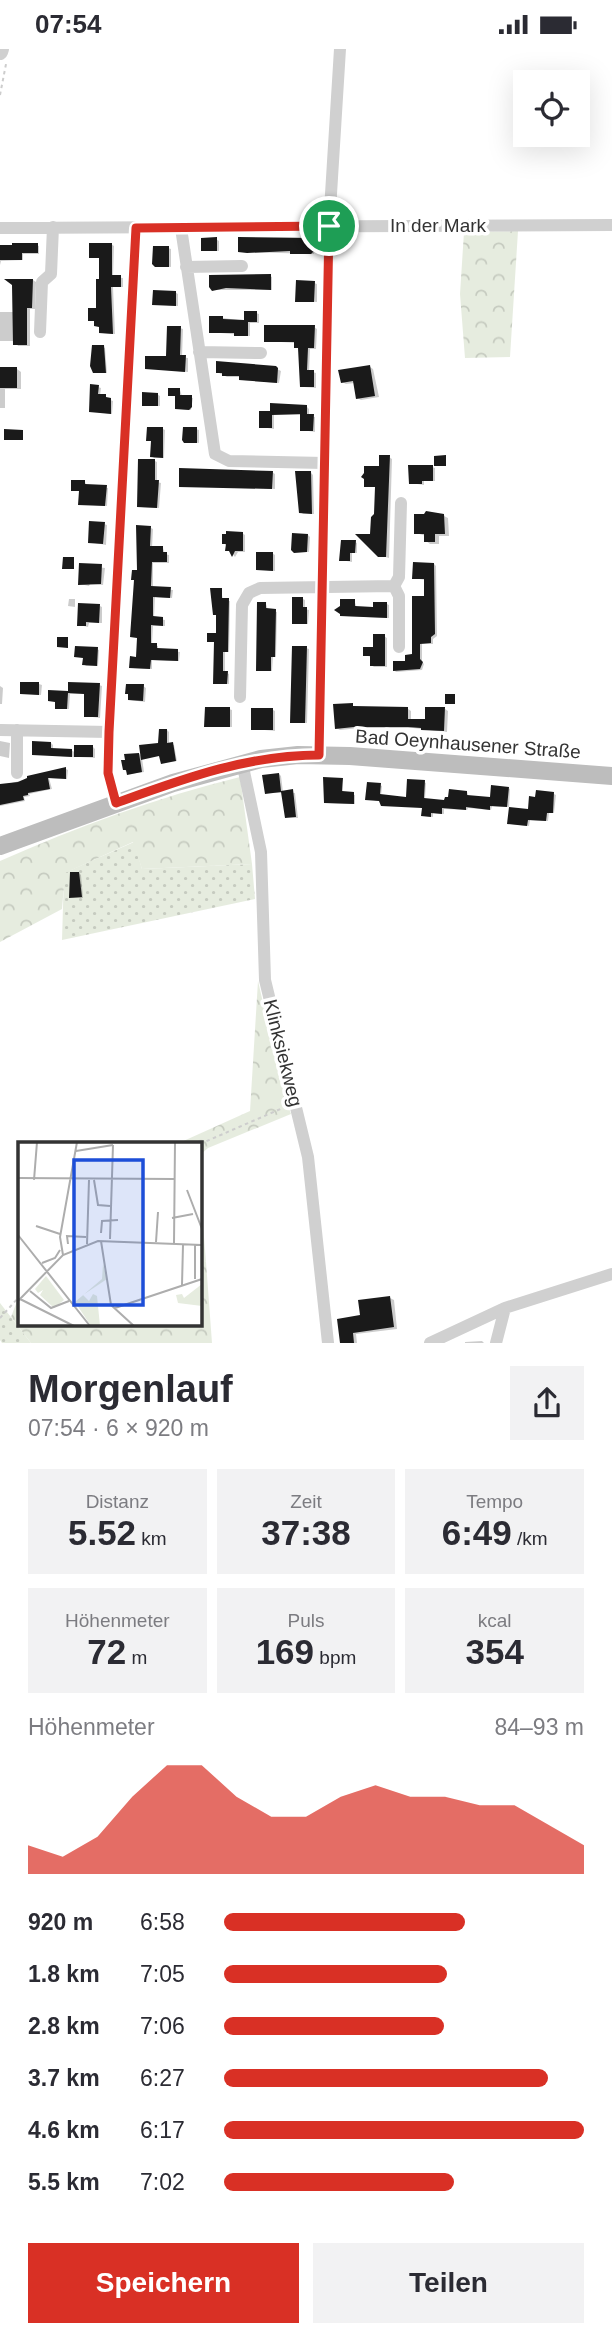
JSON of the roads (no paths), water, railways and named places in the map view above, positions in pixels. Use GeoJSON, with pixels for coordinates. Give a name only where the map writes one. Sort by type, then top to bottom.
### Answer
{"type":"FeatureCollection","features":[{"type":"Feature","properties":{"kind":"main road","name":"Bad Oeynhausener Straße"},"geometry":{"type":"LineString","coordinates":[[0,846],[116,803],[242,762],[281,757],[319,755],[612,776]]}},
{"type":"Feature","properties":{"kind":"street"},"geometry":{"type":"LineString","coordinates":[[319,755],[329,226],[340,49]]}},
{"type":"Feature","properties":{"kind":"street","name":"In der Mark"},"geometry":{"type":"LineString","coordinates":[[0,228],[612,225]]}},
{"type":"Feature","properties":{"kind":"street"},"geometry":{"type":"LineString","coordinates":[[40,332],[42,282],[51,274],[53,227]]}},
{"type":"Feature","properties":{"kind":"street"},"geometry":{"type":"LineString","coordinates":[[116,803],[108,773],[109,732],[136,228]]}},
{"type":"Feature","properties":{"kind":"street"},"geometry":{"type":"LineString","coordinates":[[181,228],[215,454],[229,461],[324,463]]}},
{"type":"Feature","properties":{"kind":"street"},"geometry":{"type":"LineString","coordinates":[[186,267],[242,266]]}},
{"type":"Feature","properties":{"kind":"street"},"geometry":{"type":"LineString","coordinates":[[199,352],[261,353]]}},
{"type":"Feature","properties":{"kind":"street"},"geometry":{"type":"LineString","coordinates":[[394,586],[400,577],[401,503]]}},
{"type":"Feature","properties":{"kind":"street"},"geometry":{"type":"LineString","coordinates":[[240,697],[242,605],[248,593],[260,588],[394,586]]}},
{"type":"Feature","properties":{"kind":"street"},"geometry":{"type":"LineString","coordinates":[[394,586],[399,596],[399,647]]}},
{"type":"Feature","properties":{"kind":"street"},"geometry":{"type":"LineString","coordinates":[[0,730],[109,732]]}},
{"type":"Feature","properties":{"kind":"street"},"geometry":{"type":"LineString","coordinates":[[17,730],[17,773]]}},
{"type":"Feature","properties":{"kind":"street","name":"Klinksiekweg"},"geometry":{"type":"LineString","coordinates":[[242,762],[261,852],[265,980],[308,1157],[328,1343]]}},
{"type":"Feature","properties":{"kind":"street"},"geometry":{"type":"LineString","coordinates":[[430,1343],[505,1308],[612,1274]]}},
{"type":"Feature","properties":{"kind":"street"},"geometry":{"type":"LineString","coordinates":[[496,1343],[505,1308]]}}]}
